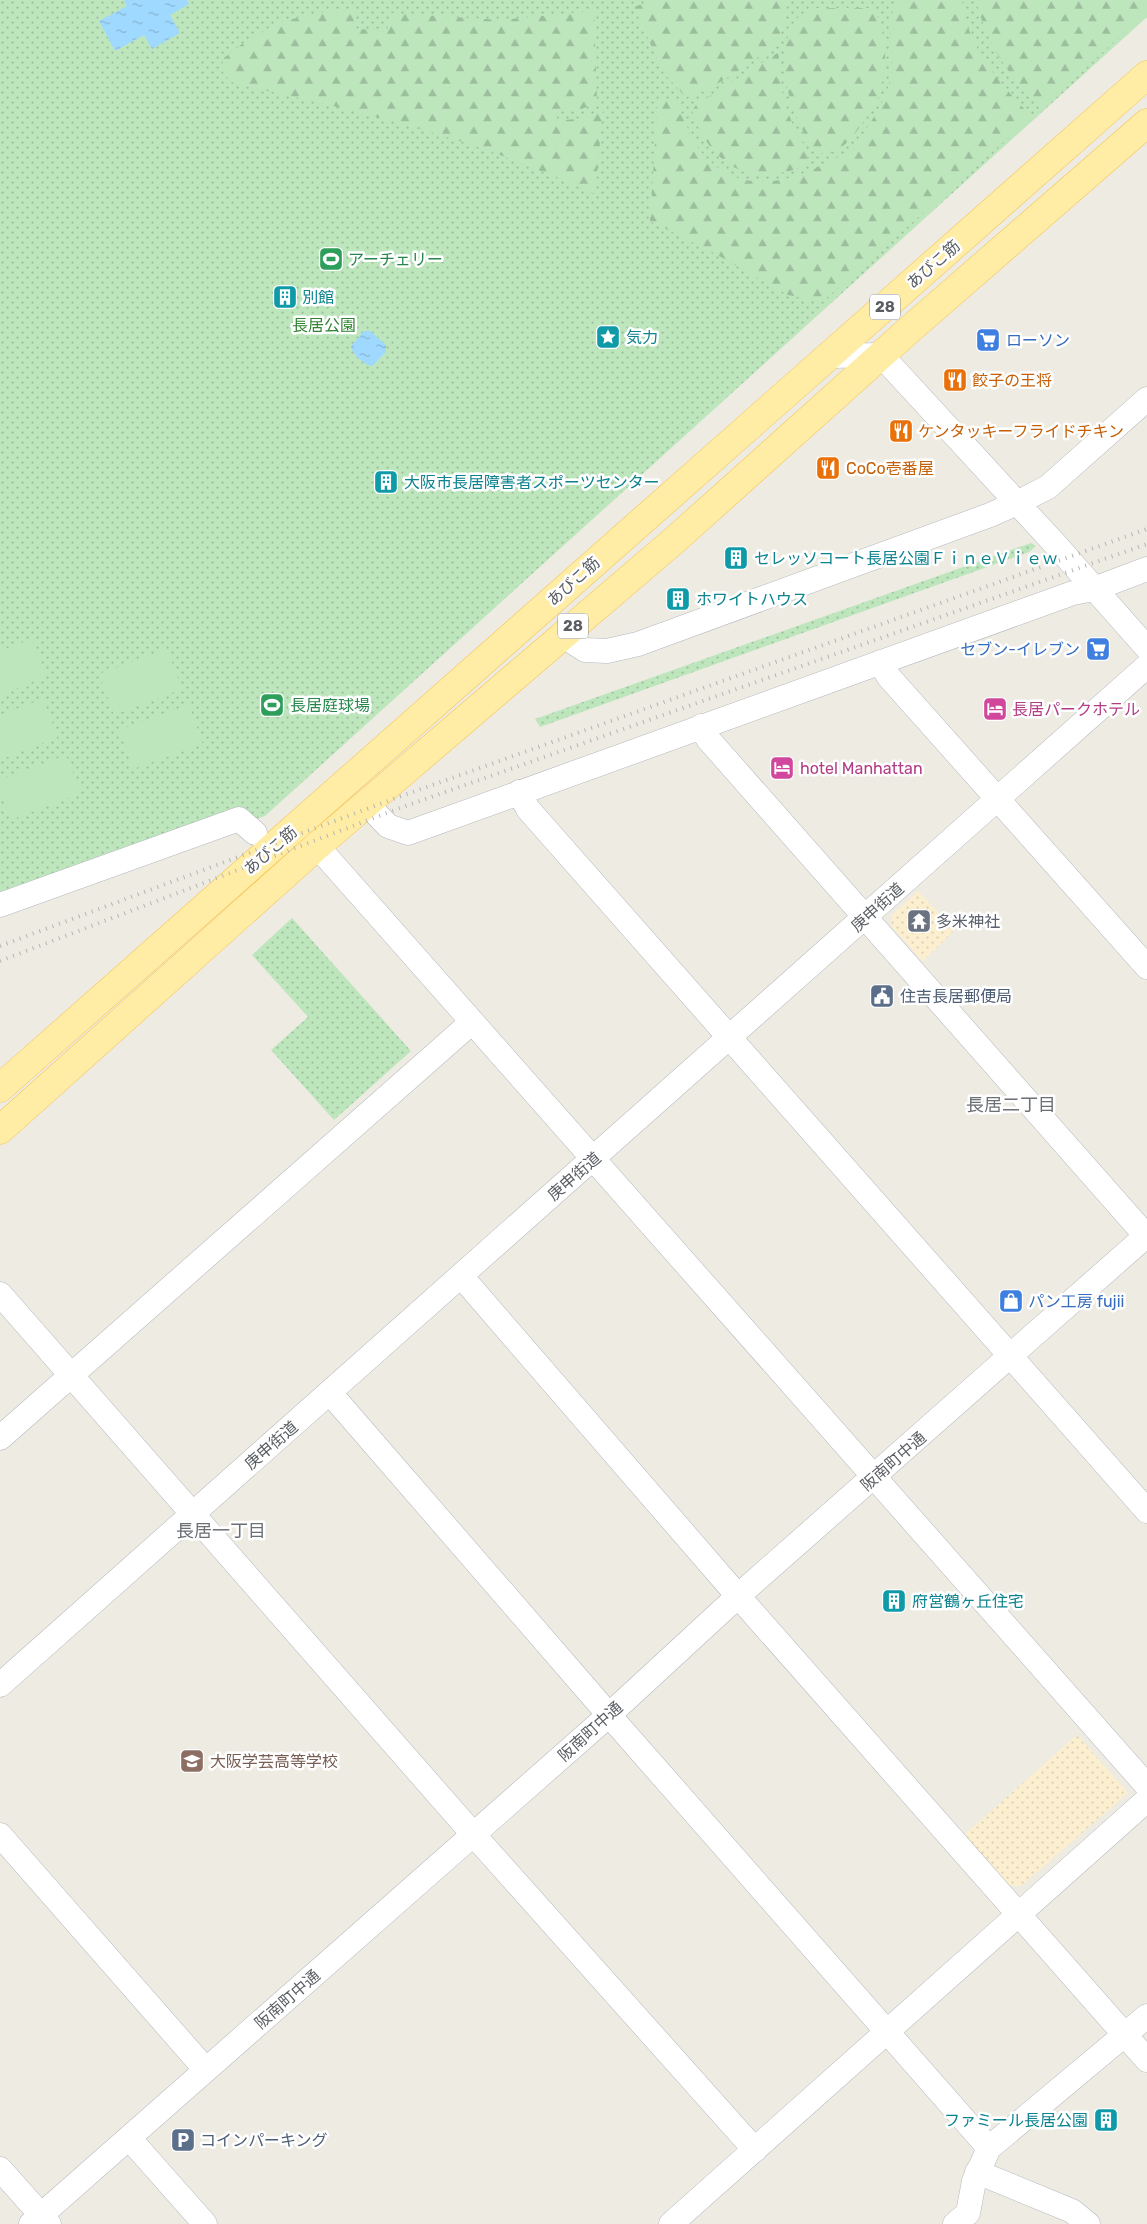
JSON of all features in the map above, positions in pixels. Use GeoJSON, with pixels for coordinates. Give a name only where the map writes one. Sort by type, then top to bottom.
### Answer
{"type":"FeatureCollection","features":[{"type":"Feature","properties":{"kind":"main road","name":"あびこ筋"},"geometry":{"type":"LineString","coordinates":[[0,1088],[1147,75]]}},
{"type":"Feature","properties":{"kind":"main road","name":"あびこ筋"},"geometry":{"type":"LineString","coordinates":[[0,1130],[317,846],[677,538],[881,355],[1147,123]]}},
{"type":"Feature","properties":{"kind":"street"},"geometry":{"type":"LineString","coordinates":[[830,356],[881,355],[904,378],[1147,648]]}},
{"type":"Feature","properties":{"kind":"street"},"geometry":{"type":"LineString","coordinates":[[562,635],[585,650],[607,651],[638,644],[990,515],[1048,487],[1147,398]]}},
{"type":"Feature","properties":{"kind":"street"},"geometry":{"type":"LineString","coordinates":[[366,803],[388,826],[408,833],[1074,592],[1094,589],[1147,569]]}},
{"type":"Feature","properties":{"kind":"street"},"geometry":{"type":"LineString","coordinates":[[880,662],[889,677],[1147,967]]}},
{"type":"Feature","properties":{"kind":"street","name":"庚申街道"},"geometry":{"type":"LineString","coordinates":[[0,1685],[1147,666]]}},
{"type":"Feature","properties":{"kind":"street"},"geometry":{"type":"LineString","coordinates":[[701,726],[708,739],[864,918],[1147,1236]]}},
{"type":"Feature","properties":{"kind":"street"},"geometry":{"type":"LineString","coordinates":[[519,792],[528,809],[1147,1511]]}},
{"type":"Feature","properties":{"kind":"street"},"geometry":{"type":"LineString","coordinates":[[0,904],[239,819],[255,833]]}},
{"type":"Feature","properties":{"kind":"street"},"geometry":{"type":"LineString","coordinates":[[317,846],[1147,1786]]}},
{"type":"Feature","properties":{"kind":"street"},"geometry":{"type":"LineString","coordinates":[[0,1438],[472,1022]]}},
{"type":"Feature","properties":{"kind":"street","name":"阪南町中通"},"geometry":{"type":"LineString","coordinates":[[40,2221],[129,2138],[609,1715],[738,1596],[1147,1236]]}},
{"type":"Feature","properties":{"kind":"street"},"geometry":{"type":"LineString","coordinates":[[461,1276],[738,1596],[1147,2060]]}},
{"type":"Feature","properties":{"kind":"street"},"geometry":{"type":"LineString","coordinates":[[0,1294],[473,1834],[755,2150]]}},
{"type":"Feature","properties":{"kind":"street"},"geometry":{"type":"LineString","coordinates":[[330,1392],[609,1715],[989,2148]]}},
{"type":"Feature","properties":{"kind":"street"},"geometry":{"type":"LineString","coordinates":[[671,2224],[1147,1800]]}},
{"type":"Feature","properties":{"kind":"street"},"geometry":{"type":"LineString","coordinates":[[0,1835],[206,2070]]}},
{"type":"Feature","properties":{"kind":"street"},"geometry":{"type":"LineString","coordinates":[[955,2224],[968,2213],[974,2181],[989,2148],[1147,2016]]}},
{"type":"Feature","properties":{"kind":"street"},"geometry":{"type":"LineString","coordinates":[[129,2138],[205,2224]]}},
{"type":"Feature","properties":{"kind":"street"},"geometry":{"type":"LineString","coordinates":[[0,2169],[40,2221]]}},
{"type":"Feature","properties":{"kind":"street"},"geometry":{"type":"LineString","coordinates":[[977,2172],[1072,2211],[1088,2224]]}},
{"type":"Feature","properties":{"kind":"green space","name":"長居公園"},"geometry":{"type":"Polygon","coordinates":[[[0,0],[1147,0],[1147,17],[265,816],[0,907],[0,0]]]}},
{"type":"Feature","properties":{"kind":"green space"},"geometry":{"type":"Polygon","coordinates":[[[654,0],[787,0],[786,16],[782,31],[777,41],[771,47],[721,82],[688,97],[663,72],[634,7],[654,0]]]}},
{"type":"Feature","properties":{"kind":"green space"},"geometry":{"type":"Polygon","coordinates":[[[902,0],[962,0],[969,30],[981,54],[1005,87],[1032,117],[822,302],[788,295],[712,252],[650,221],[658,98],[671,99],[677,102],[690,133],[704,155],[723,171],[737,178],[766,182],[782,180],[812,170],[841,156],[853,146],[864,133],[879,109],[887,92],[891,74],[890,23],[896,7],[902,0]]]}},
{"type":"Feature","properties":{"kind":"green space"},"geometry":{"type":"Polygon","coordinates":[[[976,0],[1147,0],[1147,11],[1041,110],[1019,85],[1001,59],[986,31],[976,0]]]}},
{"type":"Feature","properties":{"kind":"green space"},"geometry":{"type":"Polygon","coordinates":[[[815,8],[872,8],[882,26],[885,46],[881,88],[874,105],[868,116],[849,140],[834,152],[828,153],[817,151],[806,138],[792,104],[785,77],[785,49],[788,36],[798,18],[815,8]]]}},
{"type":"Feature","properties":{"kind":"green space"},"geometry":{"type":"Polygon","coordinates":[[[355,9],[353,28],[387,32],[390,13],[501,20],[594,11],[597,102],[582,109],[557,109],[557,121],[583,118],[603,110],[595,194],[475,146],[356,112],[235,84],[226,77],[221,69],[224,58],[242,44],[280,22],[317,13],[355,9]]]}},
{"type":"Feature","properties":{"kind":"green space"},"geometry":{"type":"Polygon","coordinates":[[[779,52],[780,80],[786,107],[807,152],[808,161],[799,168],[784,172],[764,175],[750,173],[724,161],[714,151],[697,125],[692,111],[696,105],[779,52]]]}},
{"type":"Feature","properties":{"kind":"green space"},"geometry":{"type":"Polygon","coordinates":[[[1031,543],[1036,546],[1029,552],[540,727],[535,719],[1031,543]]]}},
{"type":"Feature","properties":{"kind":"green space"},"geometry":{"type":"Polygon","coordinates":[[[32,639],[47,676],[0,695],[0,651],[32,639]]]}},
{"type":"Feature","properties":{"kind":"green space"},"geometry":{"type":"Polygon","coordinates":[[[167,649],[182,689],[114,715],[99,674],[167,649]]]}},
{"type":"Feature","properties":{"kind":"green space"},"geometry":{"type":"Polygon","coordinates":[[[43,699],[58,737],[0,760],[0,715],[43,699]]]}},
{"type":"Feature","properties":{"kind":"green space"},"geometry":{"type":"Polygon","coordinates":[[[189,705],[203,744],[133,769],[119,730],[189,705]]]}},
{"type":"Feature","properties":{"kind":"green space"},"geometry":{"type":"Polygon","coordinates":[[[66,755],[81,793],[11,820],[0,790],[0,780],[66,755]]]}},
{"type":"Feature","properties":{"kind":"green space"},"geometry":{"type":"Polygon","coordinates":[[[292,918],[411,1051],[334,1120],[271,1050],[308,1017],[252,955],[292,918]]]}},
{"type":"Feature","properties":{"kind":"sand","name":"多米神社"},"geometry":{"type":"Polygon","coordinates":[[[918,891],[955,930],[923,961],[891,926],[892,915],[918,891]]]}},
{"type":"Feature","properties":{"kind":"sand"},"geometry":{"type":"Polygon","coordinates":[[[1077,1735],[1128,1793],[1021,1886],[1008,1885],[964,1835],[1077,1735]]]}},
{"type":"Feature","properties":{"kind":"water"},"geometry":{"type":"Polygon","coordinates":[[[124,0],[187,0],[189,4],[170,15],[180,33],[152,49],[144,35],[115,51],[99,21],[127,6],[124,0]]]}},
{"type":"Feature","properties":{"kind":"water"},"geometry":{"type":"Polygon","coordinates":[[[364,331],[370,331],[386,345],[386,352],[372,366],[365,364],[359,359],[351,346],[364,331]]]}},
{"type":"Feature","properties":{"kind":"railway"},"geometry":{"type":"LineString","coordinates":[[0,946],[396,798],[1147,529]]}},
{"type":"Feature","properties":{"kind":"railway"},"geometry":{"type":"LineString","coordinates":[[0,961],[400,808],[1147,544]]}},
{"type":"Feature","properties":{"kind":"place","name":"アーチェリー"},"geometry":{"type":"Point","coordinates":[331,259]}},
{"type":"Feature","properties":{"kind":"place","name":"別館"},"geometry":{"type":"Point","coordinates":[285,297]}},
{"type":"Feature","properties":{"kind":"place","name":"気力"},"geometry":{"type":"Point","coordinates":[608,337]}},
{"type":"Feature","properties":{"kind":"place","name":"ローソン"},"geometry":{"type":"Point","coordinates":[988,340]}},
{"type":"Feature","properties":{"kind":"place","name":"餃子の王将"},"geometry":{"type":"Point","coordinates":[955,380]}},
{"type":"Feature","properties":{"kind":"place","name":"ケンタッキーフライドチキン"},"geometry":{"type":"Point","coordinates":[901,431]}},
{"type":"Feature","properties":{"kind":"place","name":"CoCo壱番屋"},"geometry":{"type":"Point","coordinates":[828,468]}},
{"type":"Feature","properties":{"kind":"place","name":"大阪市長居障害者スポーツセンター"},"geometry":{"type":"Point","coordinates":[386,482]}},
{"type":"Feature","properties":{"kind":"place","name":"セレッソコート長居公園ＦｉｎｅＶｉｅｗ"},"geometry":{"type":"Point","coordinates":[736,558]}},
{"type":"Feature","properties":{"kind":"place","name":"ホワイトハウス"},"geometry":{"type":"Point","coordinates":[678,599]}},
{"type":"Feature","properties":{"kind":"place","name":"セブン-イレブン"},"geometry":{"type":"Point","coordinates":[1098,649]}},
{"type":"Feature","properties":{"kind":"place","name":"長居庭球場"},"geometry":{"type":"Point","coordinates":[272,705]}},
{"type":"Feature","properties":{"kind":"place","name":"長居パークホテル"},"geometry":{"type":"Point","coordinates":[995,709]}},
{"type":"Feature","properties":{"kind":"place","name":"hotel Manhattan"},"geometry":{"type":"Point","coordinates":[782,768]}},
{"type":"Feature","properties":{"kind":"place","name":"多米神社"},"geometry":{"type":"Point","coordinates":[919,921]}},
{"type":"Feature","properties":{"kind":"place","name":"住吉長居郵便局"},"geometry":{"type":"Point","coordinates":[882,996]}},
{"type":"Feature","properties":{"kind":"place","name":"パン工房 fujii"},"geometry":{"type":"Point","coordinates":[1011,1301]}},
{"type":"Feature","properties":{"kind":"place","name":"府営鶴ヶ丘住宅"},"geometry":{"type":"Point","coordinates":[894,1601]}},
{"type":"Feature","properties":{"kind":"place","name":"大阪学芸高等学校"},"geometry":{"type":"Point","coordinates":[192,1761]}},
{"type":"Feature","properties":{"kind":"place","name":"ファミール長居公園"},"geometry":{"type":"Point","coordinates":[1106,2120]}},
{"type":"Feature","properties":{"kind":"place","name":"コインパーキング"},"geometry":{"type":"Point","coordinates":[183,2140]}},
{"type":"Feature","properties":{"kind":"district","name":"長居二丁目"},"geometry":{"type":"Point","coordinates":[1011,1105]}},
{"type":"Feature","properties":{"kind":"district","name":"長居一丁目"},"geometry":{"type":"Point","coordinates":[221,1531]}}]}
